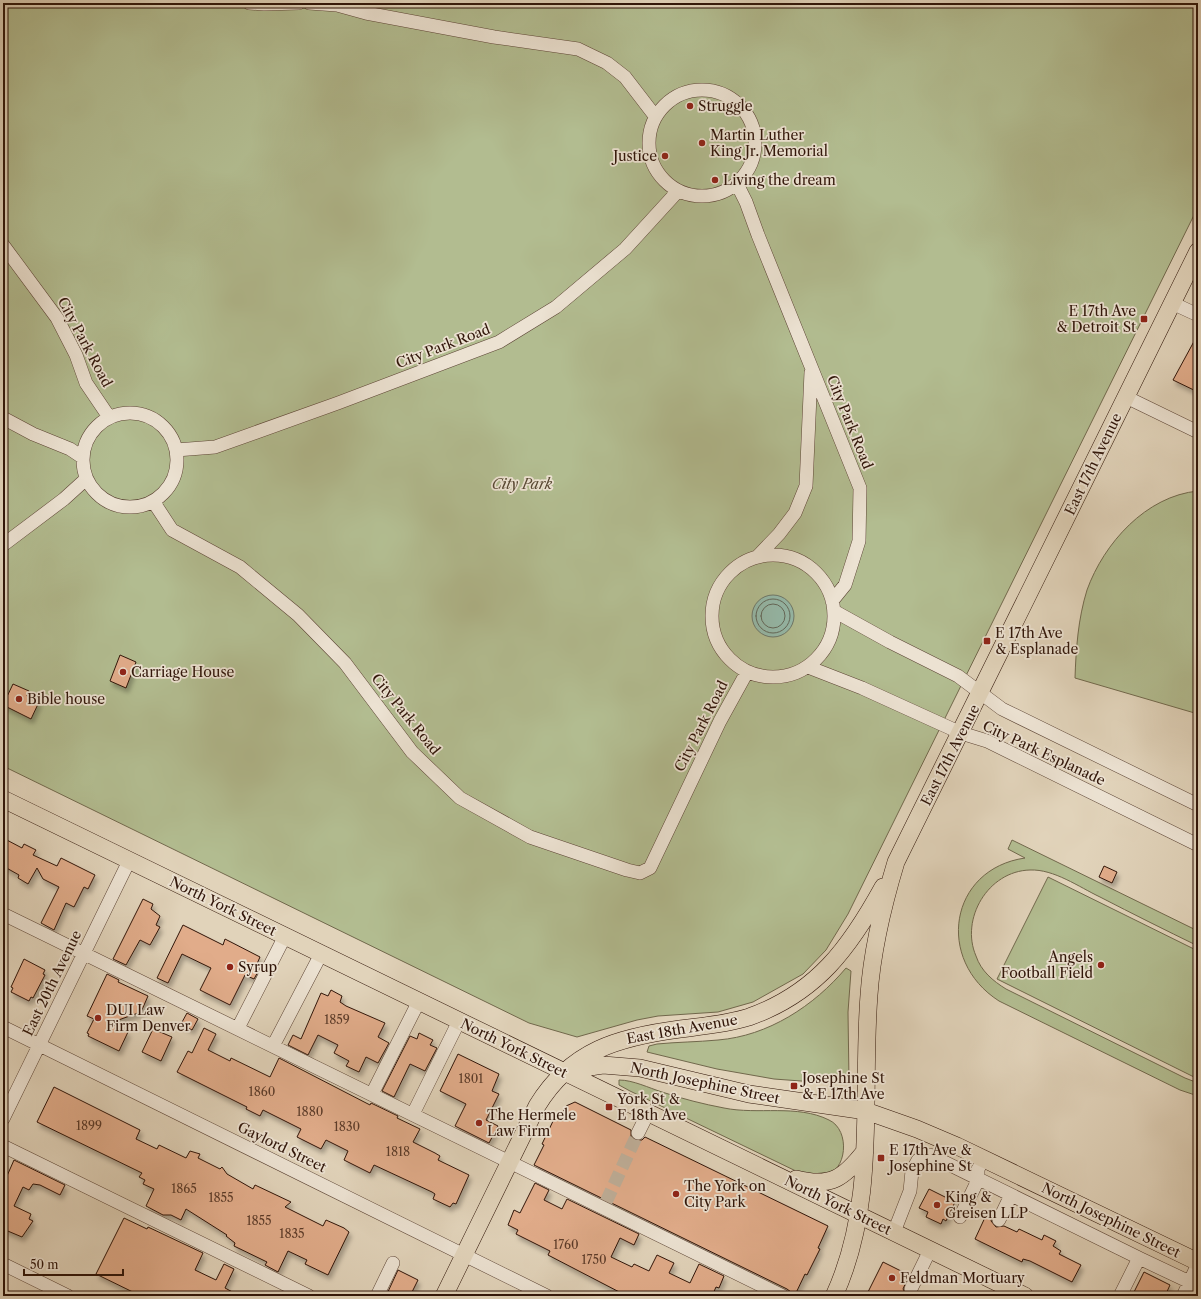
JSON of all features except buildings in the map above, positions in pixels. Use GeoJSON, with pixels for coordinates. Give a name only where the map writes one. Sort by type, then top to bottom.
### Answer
{"type":"FeatureCollection","features":[{"type":"Feature","properties":{"kind":"main road","name":"East 17th Avenue"},"geometry":{"type":"LineString","coordinates":[[834,1296],[851,1253],[859,1215],[865,1151],[868,1007],[871,972],[881,917],[896,862],[982,692],[1198,251]]}},
{"type":"Feature","properties":{"kind":"main road","name":"North York Street"},"geometry":{"type":"LineString","coordinates":[[3,798],[129,861],[1025,1296]]}},
{"type":"Feature","properties":{"kind":"main road","name":"East 18th Avenue"},"geometry":{"type":"LineString","coordinates":[[444,1296],[540,1101],[563,1071],[585,1056],[610,1044],[652,1033],[730,1022],[763,1011],[793,995],[827,970],[840,954],[862,923],[896,862]]}},
{"type":"Feature","properties":{"kind":"main road","name":"North Josephine Street"},"geometry":{"type":"LineString","coordinates":[[563,1071],[593,1066],[618,1065],[648,1070],[749,1094],[866,1111],[917,1129],[984,1159],[1198,1263]]}},
{"type":"Feature","properties":{"kind":"main road"},"geometry":{"type":"LineString","coordinates":[[769,1172],[806,1182],[830,1182],[848,1171],[865,1151]]}},
{"type":"Feature","properties":{"kind":"street"},"geometry":{"type":"LineString","coordinates":[[249,3],[299,3]]}},
{"type":"Feature","properties":{"kind":"street"},"geometry":{"type":"LineString","coordinates":[[309,3],[338,5],[373,14],[494,37],[578,48],[607,63],[625,77],[655,116]]}},
{"type":"Feature","properties":{"kind":"street"},"geometry":{"type":"LineString","coordinates":[[695,90],[716,91],[735,101],[744,110],[753,126],[755,147],[752,162],[745,176],[737,184],[719,194],[709,196],[688,195],[678,191],[662,179],[652,161],[649,140],[655,116],[675,97],[695,90]]}},
{"type":"Feature","properties":{"kind":"street","name":"City Park Road"},"geometry":{"type":"LineString","coordinates":[[737,184],[746,202],[860,488],[859,541],[845,585],[833,606]]}},
{"type":"Feature","properties":{"kind":"street","name":"City Park Road"},"geometry":{"type":"LineString","coordinates":[[176,450],[215,447],[338,403],[499,342],[556,307],[625,249],[678,191]]}},
{"type":"Feature","properties":{"kind":"street","name":"City Park Road"},"geometry":{"type":"LineString","coordinates":[[3,245],[57,318],[76,355],[86,383],[109,417]]}},
{"type":"Feature","properties":{"kind":"street"},"geometry":{"type":"LineString","coordinates":[[1172,303],[1198,315]]}},
{"type":"Feature","properties":{"kind":"street","name":"City Park Road"},"geometry":{"type":"LineString","coordinates":[[757,557],[779,534],[795,513],[806,486],[811,368]]}},
{"type":"Feature","properties":{"kind":"street"},"geometry":{"type":"LineString","coordinates":[[1126,398],[1198,432]]}},
{"type":"Feature","properties":{"kind":"street"},"geometry":{"type":"LineString","coordinates":[[134,412],[151,417],[167,430],[176,450],[177,467],[173,479],[166,490],[153,501],[134,507],[115,505],[98,495],[86,479],[82,457],[84,449],[90,434],[96,427],[109,417],[122,413],[134,412]]}},
{"type":"Feature","properties":{"kind":"street"},"geometry":{"type":"LineString","coordinates":[[3,418],[40,437],[70,449],[82,457]]}},
{"type":"Feature","properties":{"kind":"street"},"geometry":{"type":"LineString","coordinates":[[3,545],[64,499],[86,479]]}},
{"type":"Feature","properties":{"kind":"street","name":"City Park Road"},"geometry":{"type":"LineString","coordinates":[[153,501],[172,530],[240,567],[298,615],[345,664],[412,752],[460,798],[530,837],[627,870],[640,873],[650,868],[720,721],[747,672]]}},
{"type":"Feature","properties":{"kind":"street"},"geometry":{"type":"LineString","coordinates":[[778,555],[799,561],[808,566],[823,581],[833,606],[832,632],[829,642],[816,660],[808,667],[789,676],[778,678],[768,678],[747,672],[730,660],[718,643],[712,622],[712,611],[718,591],[726,577],[738,566],[757,557],[778,555]]}},
{"type":"Feature","properties":{"kind":"street","name":"City Park Esplanade"},"geometry":{"type":"LineString","coordinates":[[833,606],[890,642],[958,676],[1002,708],[1198,806]]}},
{"type":"Feature","properties":{"kind":"street","name":"City Park Esplanade"},"geometry":{"type":"LineString","coordinates":[[808,667],[862,688],[961,733],[987,741],[1198,845]]}},
{"type":"Feature","properties":{"kind":"street","name":"East 20th Avenue"},"geometry":{"type":"LineString","coordinates":[[3,1119],[129,861]]}},
{"type":"Feature","properties":{"kind":"street"},"geometry":{"type":"LineString","coordinates":[[3,914],[510,1161],[605,1204],[783,1296]]}},
{"type":"Feature","properties":{"kind":"street"},"geometry":{"type":"LineString","coordinates":[[238,1028],[285,936]]}},
{"type":"Feature","properties":{"kind":"street"},"geometry":{"type":"LineString","coordinates":[[273,1046],[321,954]]}},
{"type":"Feature","properties":{"kind":"street"},"geometry":{"type":"LineString","coordinates":[[372,1094],[419,1001]]}},
{"type":"Feature","properties":{"kind":"street"},"geometry":{"type":"LineString","coordinates":[[413,1114],[458,1021]]}},
{"type":"Feature","properties":{"kind":"street","name":"Gaylord Street"},"geometry":{"type":"LineString","coordinates":[[3,1027],[547,1296]]}},
{"type":"Feature","properties":{"kind":"street"},"geometry":{"type":"LineString","coordinates":[[638,1133],[648,1113]]}},
{"type":"Feature","properties":{"kind":"street"},"geometry":{"type":"LineString","coordinates":[[3,1146],[309,1296]]}},
{"type":"Feature","properties":{"kind":"street"},"geometry":{"type":"LineString","coordinates":[[894,1232],[910,1191],[912,1171],[918,1160],[930,1155],[978,1180],[1194,1284]]}},
{"type":"Feature","properties":{"kind":"street"},"geometry":{"type":"LineString","coordinates":[[960,1216],[978,1180],[978,1169],[984,1159]]}},
{"type":"Feature","properties":{"kind":"street"},"geometry":{"type":"LineString","coordinates":[[999,1220],[1011,1195]]}},
{"type":"Feature","properties":{"kind":"street"},"geometry":{"type":"LineString","coordinates":[[911,1289],[930,1250]]}},
{"type":"Feature","properties":{"kind":"street"},"geometry":{"type":"LineString","coordinates":[[1120,1296],[1139,1258]]}},
{"type":"Feature","properties":{"kind":"street"},"geometry":{"type":"LineString","coordinates":[[377,1296],[393,1262]]}},
{"type":"Feature","properties":{"kind":"street"},"geometry":{"type":"LineString","coordinates":[[1183,1296],[1194,1284],[1198,1263]]}},
{"type":"Feature","properties":{"kind":"street"},"geometry":{"type":"LineString","coordinates":[[3,1264],[68,1296]]}},
{"type":"Feature","properties":{"kind":"green space","name":"City Park"},"geometry":{"type":"Polygon","coordinates":[[[3,3],[1198,3],[1198,207],[848,914],[826,950],[803,974],[753,1002],[718,1012],[658,1016],[637,1020],[577,1037],[529,1023],[3,766],[3,3]]]}},
{"type":"Feature","properties":{"kind":"green space"},"geometry":{"type":"Polygon","coordinates":[[[1198,491],[1198,714],[1075,678],[1081,612],[1087,590],[1104,555],[1129,525],[1145,512],[1161,502],[1179,495],[1198,491]]]}},
{"type":"Feature","properties":{"kind":"green space"},"geometry":{"type":"Polygon","coordinates":[[[1012,840],[1198,931],[1198,946],[1066,879],[1048,872],[1030,870],[1015,872],[990,888],[981,900],[975,913],[972,927],[972,942],[978,961],[984,971],[1006,989],[1185,1078],[1198,1083],[1198,1096],[1180,1090],[999,1001],[979,984],[965,963],[959,941],[960,918],[966,897],[980,879],[999,866],[1025,858],[1008,849],[1012,840]]]}},
{"type":"Feature","properties":{"kind":"green space","name":"Angels Football Field"},"geometry":{"type":"Polygon","coordinates":[[[1048,877],[1198,951],[1198,1079],[997,979],[1048,877]]]}},
{"type":"Feature","properties":{"kind":"green space"},"geometry":{"type":"Polygon","coordinates":[[[846,968],[851,971],[848,1012],[849,1081],[828,1083],[774,1079],[717,1069],[647,1052],[649,1046],[657,1044],[710,1041],[737,1037],[772,1025],[789,1017],[820,995],[846,968]]]}},
{"type":"Feature","properties":{"kind":"green space"},"geometry":{"type":"Polygon","coordinates":[[[619,1080],[624,1080],[678,1097],[724,1108],[750,1111],[791,1111],[817,1115],[836,1125],[841,1133],[843,1150],[838,1167],[832,1172],[824,1175],[800,1173],[630,1091],[619,1085],[619,1080]]]}},
{"type":"Feature","properties":{"kind":"water"},"geometry":{"type":"Polygon","coordinates":[[[769,595],[777,595],[785,598],[791,604],[794,616],[791,628],[785,634],[777,637],[769,637],[761,634],[755,628],[752,620],[752,612],[755,604],[761,598],[769,595]]]}},
{"type":"Feature","properties":{"kind":"tunnel"},"geometry":{"type":"LineString","coordinates":[[606,1202],[638,1133]]}},
{"type":"Feature","properties":{"kind":"place","name":"Struggle"},"geometry":{"type":"Point","coordinates":[690,106]}},
{"type":"Feature","properties":{"kind":"place","name":"Martin Luther King Jr. Memorial"},"geometry":{"type":"Point","coordinates":[702,143]}},
{"type":"Feature","properties":{"kind":"place","name":"Justice"},"geometry":{"type":"Point","coordinates":[665,156]}},
{"type":"Feature","properties":{"kind":"place","name":"Living the dream"},"geometry":{"type":"Point","coordinates":[715,180]}},
{"type":"Feature","properties":{"kind":"place","name":"E 17th Ave & Detroit St"},"geometry":{"type":"Point","coordinates":[1144,319]}},
{"type":"Feature","properties":{"kind":"place","name":"E 17th Ave & Esplanade"},"geometry":{"type":"Point","coordinates":[987,641]}},
{"type":"Feature","properties":{"kind":"place","name":"Carriage House"},"geometry":{"type":"Point","coordinates":[123,672]}},
{"type":"Feature","properties":{"kind":"place","name":"Bible house"},"geometry":{"type":"Point","coordinates":[19,699]}},
{"type":"Feature","properties":{"kind":"place","name":"Angels Football Field"},"geometry":{"type":"Point","coordinates":[1101,965]}},
{"type":"Feature","properties":{"kind":"place","name":"Syrup"},"geometry":{"type":"Point","coordinates":[230,967]}},
{"type":"Feature","properties":{"kind":"place","name":"DUI Law Firm Denver"},"geometry":{"type":"Point","coordinates":[98,1018]}},
{"type":"Feature","properties":{"kind":"place","name":"Josephine St & E 17th Ave"},"geometry":{"type":"Point","coordinates":[794,1086]}},
{"type":"Feature","properties":{"kind":"place","name":"York St & E 18th Ave"},"geometry":{"type":"Point","coordinates":[609,1107]}},
{"type":"Feature","properties":{"kind":"place","name":"The Hermele Law Firm"},"geometry":{"type":"Point","coordinates":[479,1123]}},
{"type":"Feature","properties":{"kind":"place","name":"E 17th Ave & Josephine St"},"geometry":{"type":"Point","coordinates":[881,1158]}},
{"type":"Feature","properties":{"kind":"place","name":"The York on City Park"},"geometry":{"type":"Point","coordinates":[676,1194]}},
{"type":"Feature","properties":{"kind":"place","name":"King & Greisen LLP"},"geometry":{"type":"Point","coordinates":[937,1205]}},
{"type":"Feature","properties":{"kind":"place","name":"Feldman Mortuary"},"geometry":{"type":"Point","coordinates":[892,1278]}}]}
